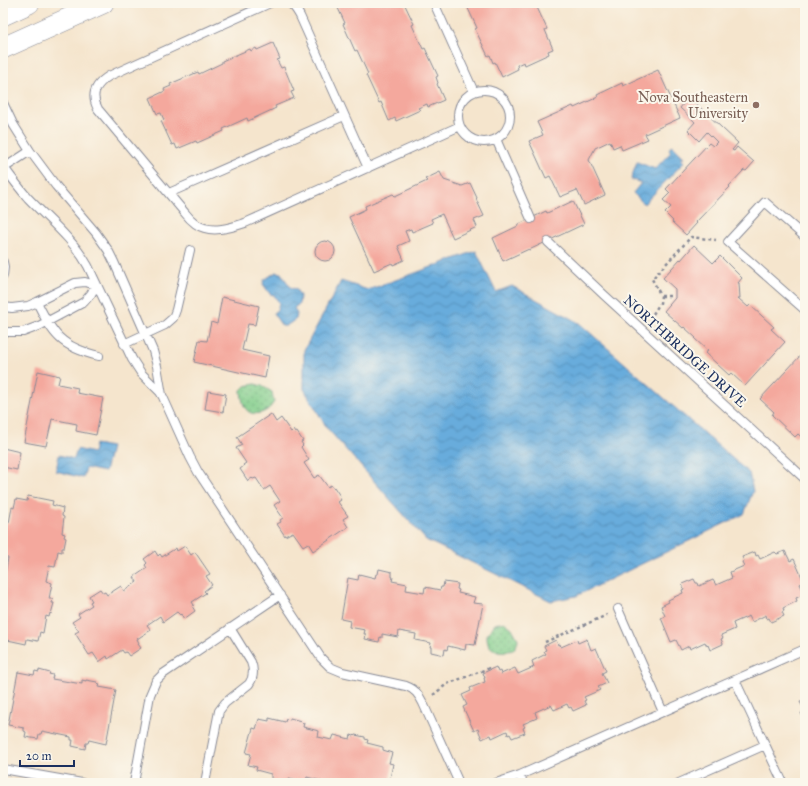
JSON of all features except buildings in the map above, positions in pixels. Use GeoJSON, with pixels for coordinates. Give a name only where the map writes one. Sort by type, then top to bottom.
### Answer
{"type":"FeatureCollection","features":[{"type":"Feature","properties":{"kind":"street"},"geometry":{"type":"LineString","coordinates":[[3,15],[29,3]]}},
{"type":"Feature","properties":{"kind":"street"},"geometry":{"type":"LineString","coordinates":[[3,48],[103,3]]}},
{"type":"Feature","properties":{"kind":"lane"},"geometry":{"type":"LineString","coordinates":[[270,3],[109,76],[99,84],[95,90],[95,103],[98,109],[185,213],[196,224],[207,229],[220,229],[245,223],[460,126]]}},
{"type":"Feature","properties":{"kind":"lane"},"geometry":{"type":"LineString","coordinates":[[289,3],[293,5],[300,16],[368,168]]}},
{"type":"Feature","properties":{"kind":"lane"},"geometry":{"type":"LineString","coordinates":[[434,3],[474,92]]}},
{"type":"Feature","properties":{"kind":"lane"},"geometry":{"type":"LineString","coordinates":[[490,90],[497,93],[508,104],[510,120],[507,128],[496,139],[482,142],[475,140],[469,137],[460,126],[458,118],[460,106],[467,96],[474,92],[490,90]]}},
{"type":"Feature","properties":{"kind":"lane"},"geometry":{"type":"LineString","coordinates":[[3,103],[13,124],[30,151],[52,181],[102,241],[114,262],[155,357],[163,397]]}},
{"type":"Feature","properties":{"kind":"lane"},"geometry":{"type":"LineString","coordinates":[[169,193],[344,116]]}},
{"type":"Feature","properties":{"kind":"lane"},"geometry":{"type":"LineString","coordinates":[[496,139],[531,219]]}},
{"type":"Feature","properties":{"kind":"lane"},"geometry":{"type":"LineString","coordinates":[[30,151],[4,167],[19,188],[76,247],[88,266],[132,359],[141,372],[163,397],[175,426],[198,472],[321,658],[330,667],[342,672],[410,688],[418,694],[459,783]]}},
{"type":"Feature","properties":{"kind":"lane"},"geometry":{"type":"LineString","coordinates":[[805,237],[765,202],[728,242],[805,310]]}},
{"type":"Feature","properties":{"kind":"lane","name":"NORTHBRIDGE DRIVE"},"geometry":{"type":"LineString","coordinates":[[548,242],[805,479]]}},
{"type":"Feature","properties":{"kind":"lane"},"geometry":{"type":"LineString","coordinates":[[124,344],[165,325],[173,318],[190,250]]}},
{"type":"Feature","properties":{"kind":"lane"},"geometry":{"type":"LineString","coordinates":[[3,262],[3,276]]}},
{"type":"Feature","properties":{"kind":"lane"},"geometry":{"type":"LineString","coordinates":[[3,307],[22,307],[37,302],[75,283],[85,282],[96,284]]}},
{"type":"Feature","properties":{"kind":"lane"},"geometry":{"type":"LineString","coordinates":[[3,332],[23,332],[47,322],[84,302],[92,294],[96,284]]}},
{"type":"Feature","properties":{"kind":"lane"},"geometry":{"type":"LineString","coordinates":[[37,302],[47,322],[57,336],[78,350],[99,356]]}},
{"type":"Feature","properties":{"kind":"lane"},"geometry":{"type":"LineString","coordinates":[[134,783],[150,695],[156,680],[280,595]]}},
{"type":"Feature","properties":{"kind":"lane"},"geometry":{"type":"LineString","coordinates":[[618,609],[664,712]]}},
{"type":"Feature","properties":{"kind":"lane"},"geometry":{"type":"LineString","coordinates":[[205,783],[218,711],[225,703],[249,684],[252,680],[253,674],[251,662],[230,628]]}},
{"type":"Feature","properties":{"kind":"lane"},"geometry":{"type":"LineString","coordinates":[[496,783],[522,779],[805,648]]}},
{"type":"Feature","properties":{"kind":"lane"},"geometry":{"type":"LineString","coordinates":[[735,680],[783,783]]}},
{"type":"Feature","properties":{"kind":"lane"},"geometry":{"type":"LineString","coordinates":[[679,783],[765,745]]}},
{"type":"Feature","properties":{"kind":"lane"},"geometry":{"type":"LineString","coordinates":[[3,769],[82,783]]}},
{"type":"Feature","properties":{"kind":"path"},"geometry":{"type":"LineString","coordinates":[[654,314],[660,304],[661,296],[652,279],[690,237],[728,242]]}},
{"type":"Feature","properties":{"kind":"path"},"geometry":{"type":"LineString","coordinates":[[661,296],[673,296]]}},
{"type":"Feature","properties":{"kind":"path"},"geometry":{"type":"LineString","coordinates":[[545,642],[618,609]]}},
{"type":"Feature","properties":{"kind":"path"},"geometry":{"type":"LineString","coordinates":[[423,703],[446,684],[492,667]]}},
{"type":"Feature","properties":{"kind":"green space"},"geometry":{"type":"Polygon","coordinates":[[[255,384],[272,392],[274,402],[267,410],[256,414],[250,413],[245,407],[242,400],[241,390],[245,386],[255,384]]]}},
{"type":"Feature","properties":{"kind":"green space"},"geometry":{"type":"Polygon","coordinates":[[[504,622],[512,628],[518,639],[517,644],[513,650],[497,651],[489,645],[487,635],[495,624],[504,622]]]}},
{"type":"Feature","properties":{"kind":"water"},"geometry":{"type":"Polygon","coordinates":[[[672,145],[684,157],[681,159],[684,162],[644,204],[633,193],[641,183],[631,179],[637,162],[655,169],[671,152],[669,149],[672,145]]]}},
{"type":"Feature","properties":{"kind":"water"},"geometry":{"type":"Polygon","coordinates":[[[476,251],[496,292],[512,286],[579,323],[749,473],[753,491],[744,514],[576,596],[551,601],[426,540],[327,428],[304,389],[304,350],[341,281],[368,290],[476,251]]]}},
{"type":"Feature","properties":{"kind":"water"},"geometry":{"type":"Polygon","coordinates":[[[276,272],[281,273],[291,288],[296,289],[300,296],[299,304],[294,308],[297,314],[296,319],[286,326],[282,326],[273,313],[277,310],[279,303],[274,295],[270,294],[263,284],[264,280],[276,272]]]}},
{"type":"Feature","properties":{"kind":"water"},"geometry":{"type":"Polygon","coordinates":[[[95,444],[111,447],[105,472],[86,468],[83,478],[56,471],[59,455],[74,459],[77,449],[93,453],[95,444]]]}},
{"type":"Feature","properties":{"kind":"place","name":"Nova Southeastern University"},"geometry":{"type":"Point","coordinates":[756,105]}}]}
